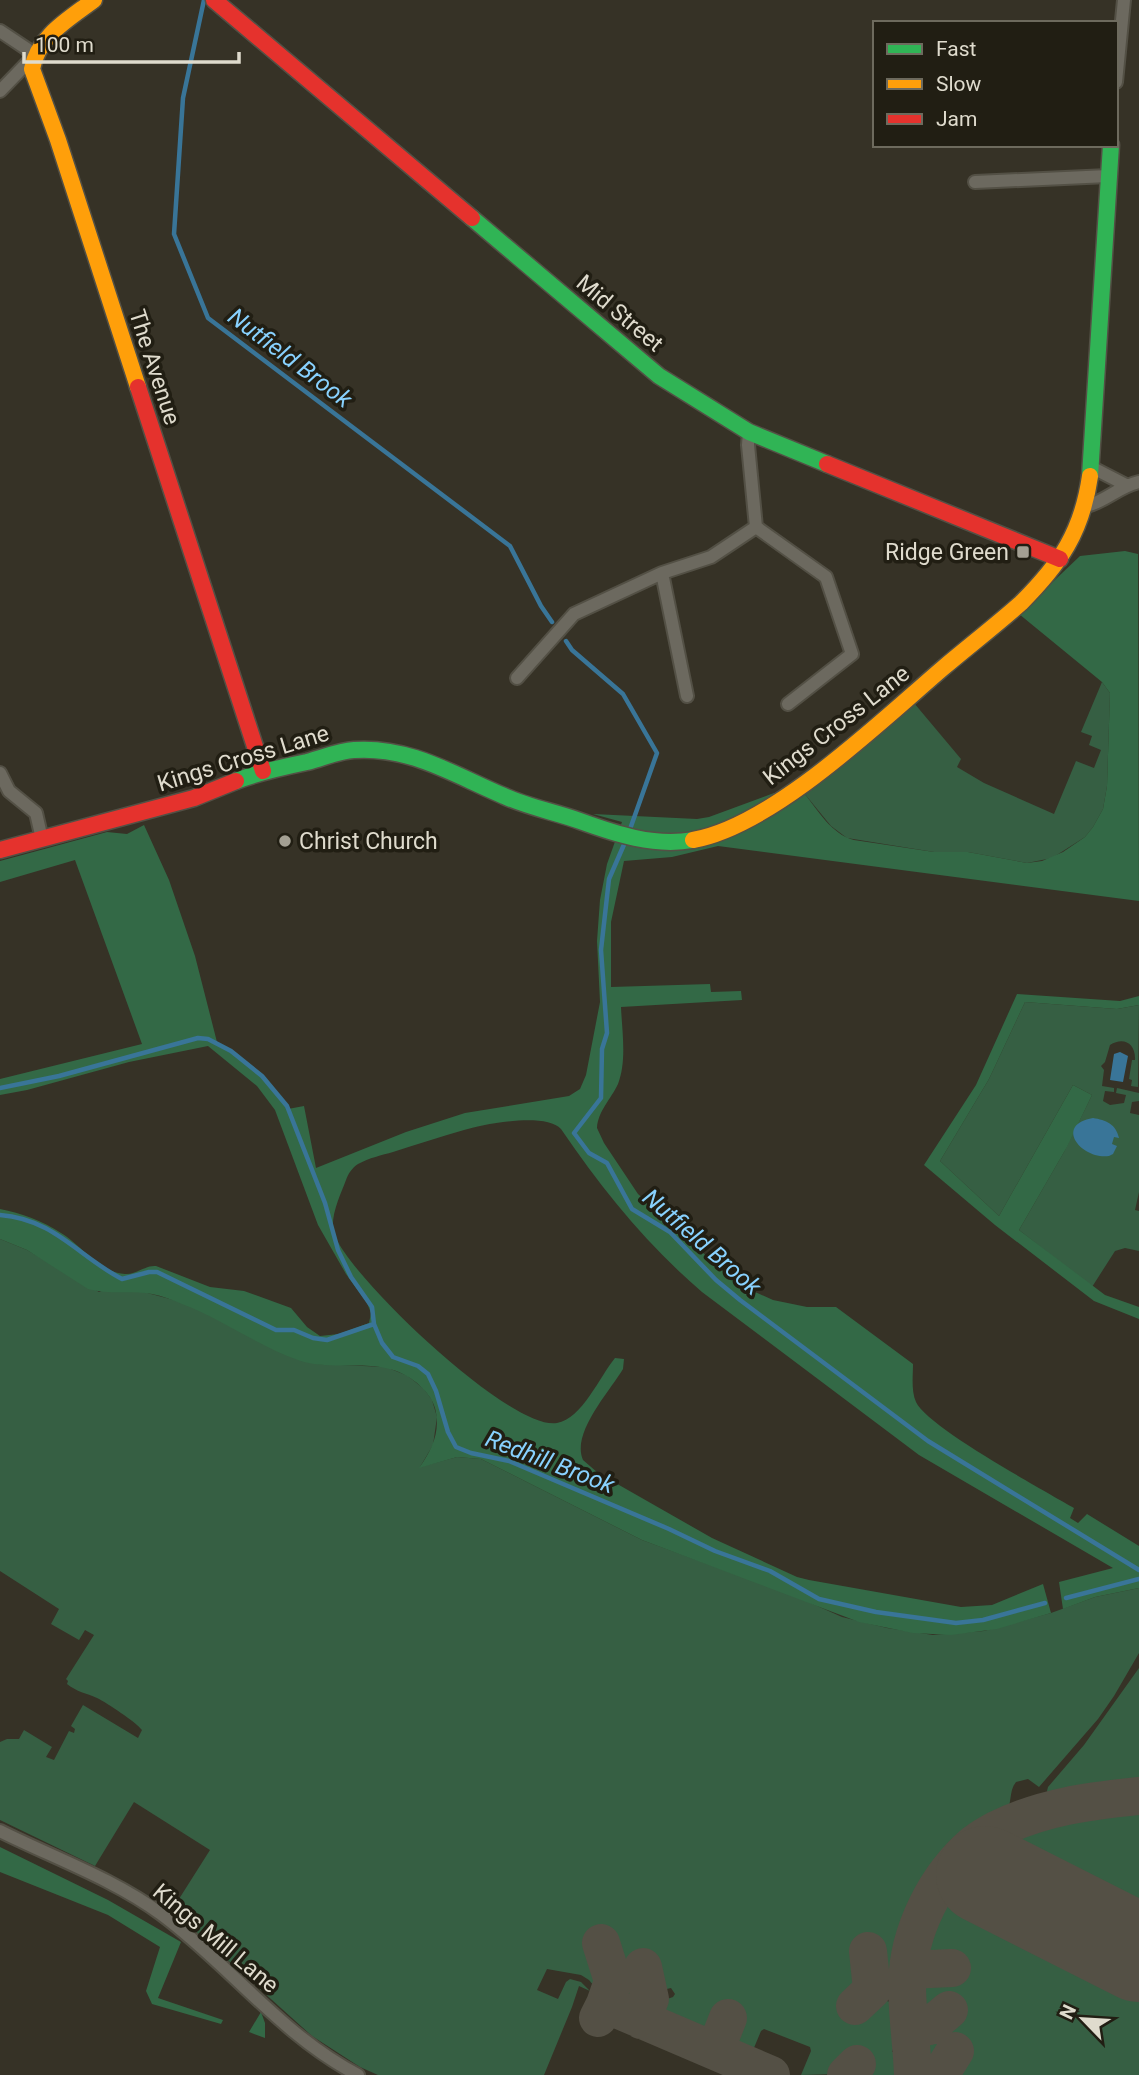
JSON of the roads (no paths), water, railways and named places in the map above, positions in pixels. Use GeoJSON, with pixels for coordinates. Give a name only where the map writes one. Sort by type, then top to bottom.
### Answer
{"type":"FeatureCollection","features":[{"type":"Feature","properties":{"kind":"street"},"geometry":{"type":"LineString","coordinates":[[0,91],[32,58],[44,40],[94,0]]}},
{"type":"Feature","properties":{"kind":"street"},"geometry":{"type":"LineString","coordinates":[[1118,62],[1124,0]]}},
{"type":"Feature","properties":{"kind":"street","name":"Mid Street"},"geometry":{"type":"LineString","coordinates":[[214,1],[659,376],[749,432],[1060,559]]}},
{"type":"Feature","properties":{"kind":"street"},"geometry":{"type":"LineString","coordinates":[[0,31],[27,49],[32,58]]}},
{"type":"Feature","properties":{"kind":"street","name":"The Avenue"},"geometry":{"type":"LineString","coordinates":[[32,58],[32,69],[58,140],[263,771]]}},
{"type":"Feature","properties":{"kind":"street","name":"Kings Cross Lane"},"geometry":{"type":"LineString","coordinates":[[0,850],[196,797],[263,771],[352,750],[388,751],[415,756],[447,767],[502,795],[618,834],[641,838],[677,843],[695,840],[715,834],[764,810],[806,782],[997,624],[1032,591],[1060,559],[1070,542],[1086,506],[1091,467],[1111,147]]}},
{"type":"Feature","properties":{"kind":"street"},"geometry":{"type":"LineString","coordinates":[[975,182],[1108,176]]}},
{"type":"Feature","properties":{"kind":"street"},"geometry":{"type":"LineString","coordinates":[[749,432],[756,527],[826,577],[852,654],[788,704]]}},
{"type":"Feature","properties":{"kind":"street"},"geometry":{"type":"LineString","coordinates":[[1091,467],[1126,485]]}},
{"type":"Feature","properties":{"kind":"street"},"geometry":{"type":"LineString","coordinates":[[1086,506],[1139,481]]}},
{"type":"Feature","properties":{"kind":"street"},"geometry":{"type":"LineString","coordinates":[[517,678],[574,614],[662,573],[711,557],[756,527]]}},
{"type":"Feature","properties":{"kind":"street"},"geometry":{"type":"LineString","coordinates":[[662,573],[687,696]]}},
{"type":"Feature","properties":{"kind":"street"},"geometry":{"type":"LineString","coordinates":[[0,773],[9,791],[36,813],[42,839]]}},
{"type":"Feature","properties":{"kind":"street","name":"Kings Mill Lane"},"geometry":{"type":"LineString","coordinates":[[0,1831],[153,1908],[298,2035],[358,2075]]}},
{"type":"Feature","properties":{"kind":"water"},"geometry":{"type":"Polygon","coordinates":[[[1120,1052],[1128,1056],[1123,1082],[1110,1080],[1114,1054],[1120,1052]]]}},
{"type":"Feature","properties":{"kind":"water"},"geometry":{"type":"Polygon","coordinates":[[[1093,1118],[1110,1124],[1118,1133],[1119,1138],[1114,1137],[1112,1144],[1117,1146],[1109,1156],[1089,1153],[1076,1141],[1073,1134],[1075,1127],[1081,1122],[1093,1118]]]}},
{"type":"Feature","properties":{"kind":"waterway","name":"Nutfield Brook"},"geometry":{"type":"LineString","coordinates":[[204,0],[183,98],[174,234],[208,318],[510,546],[552,622]]}},
{"type":"Feature","properties":{"kind":"waterway","name":"Nutfield Brook"},"geometry":{"type":"LineString","coordinates":[[566,641],[572,650],[623,694],[657,753],[629,832]]}},
{"type":"Feature","properties":{"kind":"waterway","name":"Nutfield Brook"},"geometry":{"type":"LineString","coordinates":[[626,840],[609,879],[601,950],[607,1033],[602,1049],[601,1098],[574,1133],[589,1153],[607,1163],[632,1209],[670,1232],[716,1280],[740,1300],[928,1441],[1139,1570]]}},
{"type":"Feature","properties":{"kind":"waterway"},"geometry":{"type":"LineString","coordinates":[[0,1088],[59,1076],[198,1038],[208,1039],[231,1051],[262,1076],[287,1106],[325,1203],[338,1250],[351,1277],[372,1307],[374,1324]]}},
{"type":"Feature","properties":{"kind":"waterway","name":"Redhill Brook"},"geometry":{"type":"LineString","coordinates":[[0,1215],[19,1218],[51,1231],[122,1279],[157,1272],[276,1330],[294,1330],[313,1338],[327,1340],[374,1324],[382,1343],[393,1357],[418,1366],[428,1374],[456,1447],[509,1461],[715,1551],[770,1571],[819,1599],[876,1612],[956,1623],[983,1620],[1045,1603]]}},
{"type":"Feature","properties":{"kind":"waterway","name":"Redhill Brook"},"geometry":{"type":"LineString","coordinates":[[1066,1598],[1139,1579]]}},
{"type":"Feature","properties":{"kind":"place","name":"Ridge Green"},"geometry":{"type":"Point","coordinates":[1023,552]}},
{"type":"Feature","properties":{"kind":"place","name":"Christ Church"},"geometry":{"type":"Point","coordinates":[285,841]}}]}
